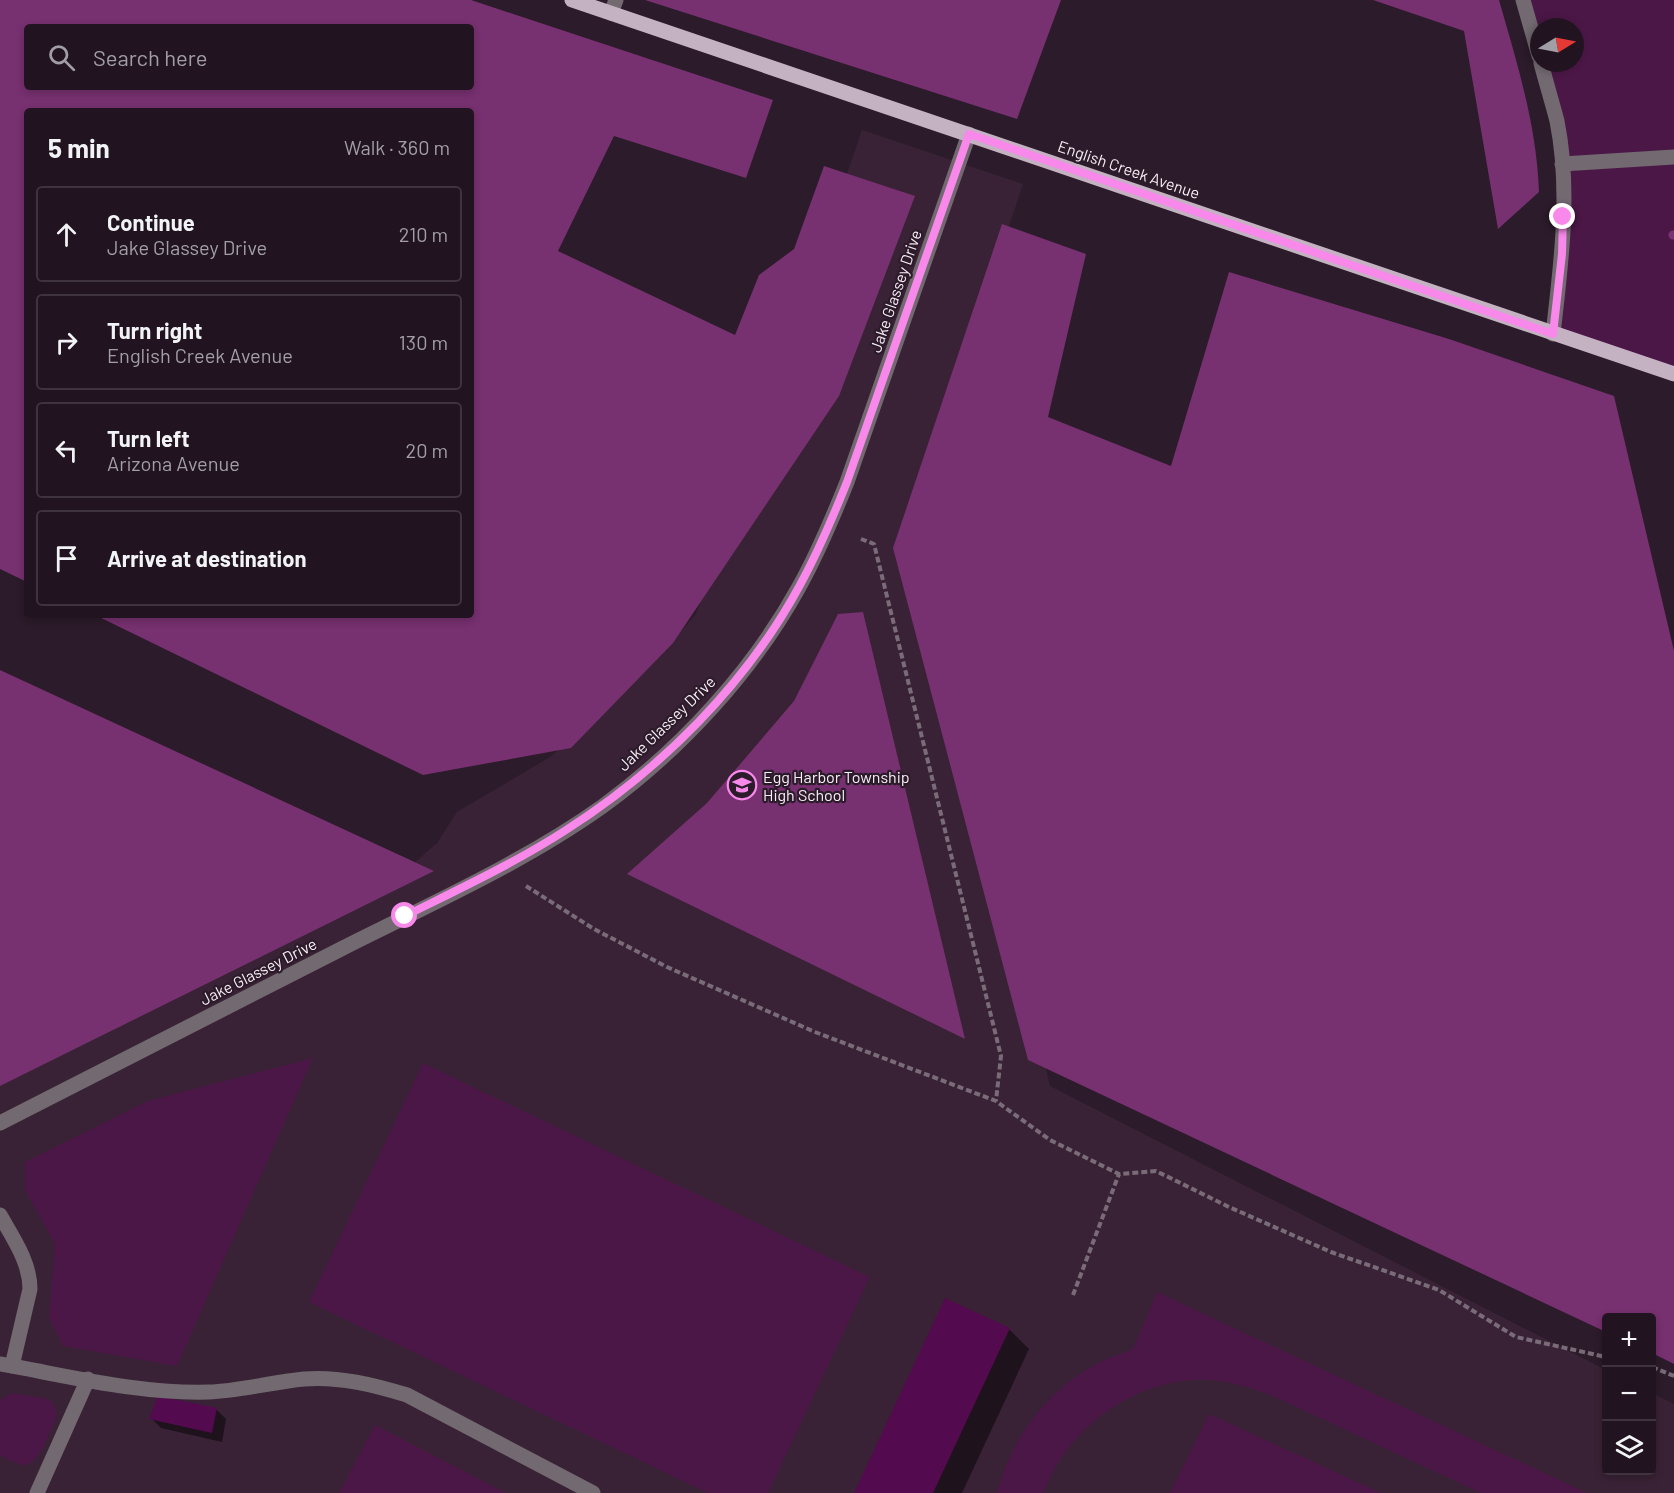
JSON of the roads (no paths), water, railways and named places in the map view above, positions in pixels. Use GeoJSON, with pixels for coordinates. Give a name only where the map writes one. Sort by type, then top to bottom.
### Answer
{"type":"FeatureCollection","features":[{"type":"Feature","properties":{"kind":"main road","name":"English Creek Avenue"},"geometry":{"type":"LineString","coordinates":[[572,0],[614,7],[969,134],[1674,374]]}},
{"type":"Feature","properties":{"kind":"street"},"geometry":{"type":"LineString","coordinates":[[1523,0],[1530,24]]}},
{"type":"Feature","properties":{"kind":"street"},"geometry":{"type":"LineString","coordinates":[[1543,72],[1557,122],[1562,164],[1562,254],[1553,334]]}},
{"type":"Feature","properties":{"kind":"street","name":"Jake Glassey Drive"},"geometry":{"type":"LineString","coordinates":[[0,1123],[457,890],[563,832],[651,768],[696,723],[739,677],[772,630],[800,586],[830,525],[969,134]]}},
{"type":"Feature","properties":{"kind":"street"},"geometry":{"type":"LineString","coordinates":[[1562,164],[1674,157]]}},
{"type":"Feature","properties":{"kind":"street"},"geometry":{"type":"LineString","coordinates":[[0,1215],[24,1258],[30,1280],[30,1289],[6,1365],[157,1391],[211,1392],[303,1379],[328,1378],[378,1386],[407,1395],[593,1493]]}},
{"type":"Feature","properties":{"kind":"street"},"geometry":{"type":"LineString","coordinates":[[37,1493],[88,1379]]}},
{"type":"Feature","properties":{"kind":"place","name":"Egg Harbor Township High School"},"geometry":{"type":"Point","coordinates":[742,785]}}]}
